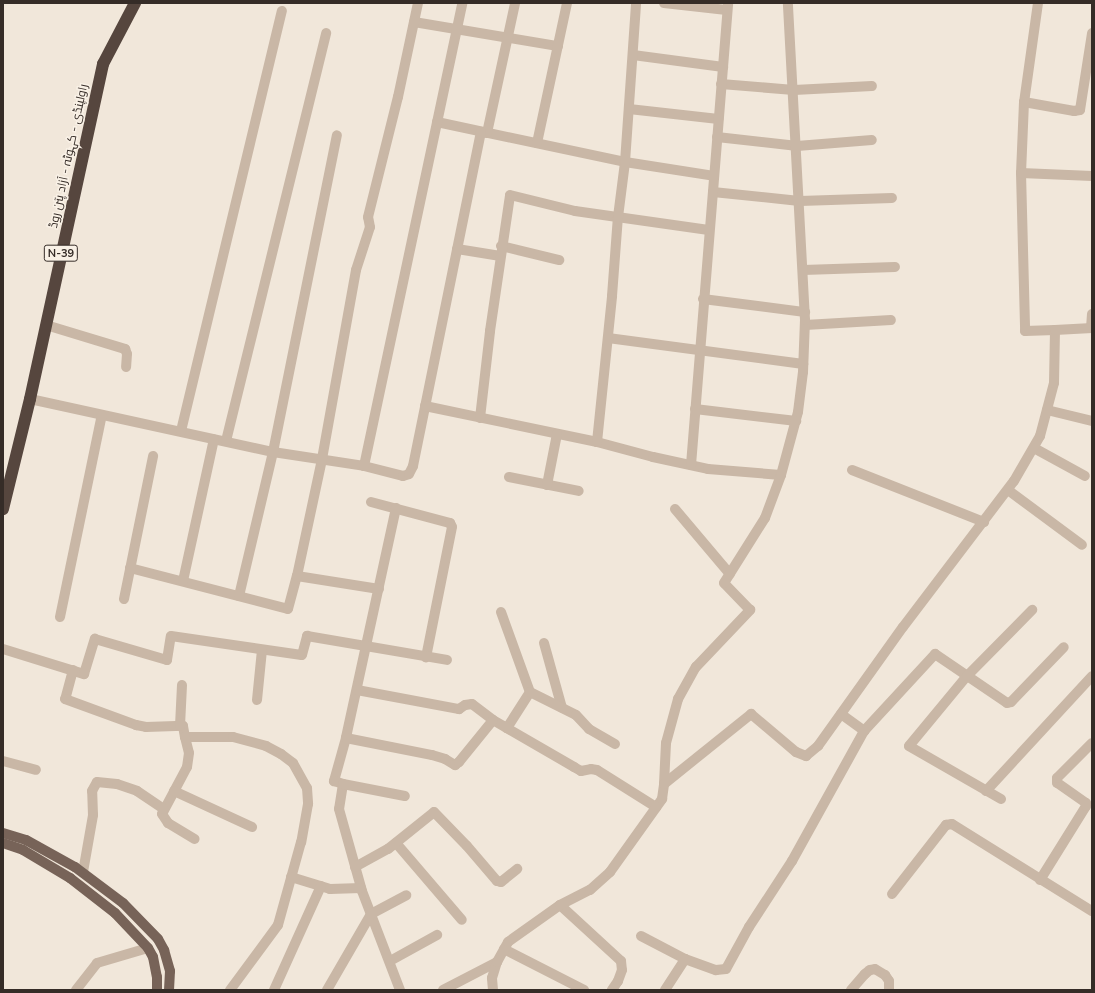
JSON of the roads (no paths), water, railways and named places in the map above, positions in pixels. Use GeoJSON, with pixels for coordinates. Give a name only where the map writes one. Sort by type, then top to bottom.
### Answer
{"type":"FeatureCollection","features":[{"type":"Feature","properties":{"kind":"highway","name":"راولپنڈی - کہوٹہ - آزاد پتن روڈ"},"geometry":{"type":"LineString","coordinates":[[3,509],[30,399],[103,64],[135,3]]}},
{"type":"Feature","properties":{"kind":"main road"},"geometry":{"type":"LineString","coordinates":[[3,833],[26,840],[83,872],[123,903],[158,939],[168,960],[170,971],[169,990]]}},
{"type":"Feature","properties":{"kind":"main road"},"geometry":{"type":"LineString","coordinates":[[3,843],[23,850],[42,860],[91,893],[120,918],[148,948],[156,965],[157,990]]}},
{"type":"Feature","properties":{"kind":"street"},"geometry":{"type":"LineString","coordinates":[[130,568],[288,609],[297,576],[322,459],[356,270],[370,227],[368,217],[398,97],[418,3]]}},
{"type":"Feature","properties":{"kind":"street"},"geometry":{"type":"LineString","coordinates":[[364,466],[462,3]]}},
{"type":"Feature","properties":{"kind":"street"},"geometry":{"type":"LineString","coordinates":[[30,399],[273,452],[364,466],[403,476],[409,474],[413,466],[457,249],[515,3]]}},
{"type":"Feature","properties":{"kind":"street"},"geometry":{"type":"LineString","coordinates":[[537,144],[567,3]]}},
{"type":"Feature","properties":{"kind":"street"},"geometry":{"type":"LineString","coordinates":[[597,442],[608,338],[618,217],[625,162],[636,3]]}},
{"type":"Feature","properties":{"kind":"street"},"geometry":{"type":"LineString","coordinates":[[664,3],[728,7],[703,299],[691,465]]}},
{"type":"Feature","properties":{"kind":"street"},"geometry":{"type":"LineString","coordinates":[[493,990],[492,978],[497,962],[508,942],[560,905],[590,890],[610,872],[656,807],[662,798],[666,743],[678,699],[696,666],[750,610],[724,583],[765,518],[781,475],[796,421],[803,364],[805,312],[794,90],[788,3]]}},
{"type":"Feature","properties":{"kind":"street"},"geometry":{"type":"LineString","coordinates":[[1038,3],[1024,102],[1021,173],[1025,331],[1092,328],[1092,314]]}},
{"type":"Feature","properties":{"kind":"street"},"geometry":{"type":"LineString","coordinates":[[181,431],[282,11]]}},
{"type":"Feature","properties":{"kind":"street"},"geometry":{"type":"LineString","coordinates":[[414,22],[558,46]]}},
{"type":"Feature","properties":{"kind":"street"},"geometry":{"type":"LineString","coordinates":[[1024,102],[1074,111],[1080,110],[1088,85],[1092,33]]}},
{"type":"Feature","properties":{"kind":"street"},"geometry":{"type":"LineString","coordinates":[[226,441],[326,34]]}},
{"type":"Feature","properties":{"kind":"street"},"geometry":{"type":"LineString","coordinates":[[633,55],[723,67]]}},
{"type":"Feature","properties":{"kind":"street"},"geometry":{"type":"LineString","coordinates":[[722,84],[794,90],[872,86]]}},
{"type":"Feature","properties":{"kind":"street"},"geometry":{"type":"LineString","coordinates":[[629,108],[718,119]]}},
{"type":"Feature","properties":{"kind":"street"},"geometry":{"type":"LineString","coordinates":[[437,122],[625,162],[714,176]]}},
{"type":"Feature","properties":{"kind":"street"},"geometry":{"type":"LineString","coordinates":[[239,596],[273,452],[337,134]]}},
{"type":"Feature","properties":{"kind":"street"},"geometry":{"type":"LineString","coordinates":[[717,137],[797,146],[872,140]]}},
{"type":"Feature","properties":{"kind":"street"},"geometry":{"type":"LineString","coordinates":[[1021,173],[1092,176]]}},
{"type":"Feature","properties":{"kind":"street"},"geometry":{"type":"LineString","coordinates":[[712,192],[800,201],[892,198]]}},
{"type":"Feature","properties":{"kind":"street"},"geometry":{"type":"LineString","coordinates":[[480,418],[501,251],[510,195],[512,194],[575,212],[709,230]]}},
{"type":"Feature","properties":{"kind":"street"},"geometry":{"type":"LineString","coordinates":[[457,249],[501,251],[559,260]]}},
{"type":"Feature","properties":{"kind":"street"},"geometry":{"type":"LineString","coordinates":[[803,270],[895,267]]}},
{"type":"Feature","properties":{"kind":"street"},"geometry":{"type":"LineString","coordinates":[[703,299],[805,312]]}},
{"type":"Feature","properties":{"kind":"street"},"geometry":{"type":"LineString","coordinates":[[805,325],[891,320]]}},
{"type":"Feature","properties":{"kind":"street"},"geometry":{"type":"LineString","coordinates":[[46,325],[125,349],[127,354],[126,367]]}},
{"type":"Feature","properties":{"kind":"street"},"geometry":{"type":"LineString","coordinates":[[664,784],[751,714],[796,752],[806,756],[818,746],[903,627],[1008,490],[1034,448],[1040,436],[1054,383],[1055,330]]}},
{"type":"Feature","properties":{"kind":"street"},"geometry":{"type":"LineString","coordinates":[[608,338],[803,364]]}},
{"type":"Feature","properties":{"kind":"street"},"geometry":{"type":"LineString","coordinates":[[425,406],[597,442],[653,457],[708,469],[781,475]]}},
{"type":"Feature","properties":{"kind":"street"},"geometry":{"type":"LineString","coordinates":[[695,409],[796,421]]}},
{"type":"Feature","properties":{"kind":"street"},"geometry":{"type":"LineString","coordinates":[[1047,410],[1092,421]]}},
{"type":"Feature","properties":{"kind":"street"},"geometry":{"type":"LineString","coordinates":[[60,617],[102,414]]}},
{"type":"Feature","properties":{"kind":"street"},"geometry":{"type":"LineString","coordinates":[[547,485],[558,434]]}},
{"type":"Feature","properties":{"kind":"street"},"geometry":{"type":"LineString","coordinates":[[182,581],[214,439]]}},
{"type":"Feature","properties":{"kind":"street"},"geometry":{"type":"LineString","coordinates":[[1034,448],[1085,476]]}},
{"type":"Feature","properties":{"kind":"street"},"geometry":{"type":"LineString","coordinates":[[124,599],[153,456]]}},
{"type":"Feature","properties":{"kind":"street"},"geometry":{"type":"LineString","coordinates":[[852,470],[984,522]]}},
{"type":"Feature","properties":{"kind":"street"},"geometry":{"type":"LineString","coordinates":[[509,477],[580,491]]}},
{"type":"Feature","properties":{"kind":"street"},"geometry":{"type":"LineString","coordinates":[[1008,490],[1082,545]]}},
{"type":"Feature","properties":{"kind":"street"},"geometry":{"type":"LineString","coordinates":[[371,502],[450,523],[452,527],[426,656]]}},
{"type":"Feature","properties":{"kind":"street"},"geometry":{"type":"LineString","coordinates":[[396,508],[357,690],[334,781],[405,796]]}},
{"type":"Feature","properties":{"kind":"street"},"geometry":{"type":"LineString","coordinates":[[675,509],[730,574]]}},
{"type":"Feature","properties":{"kind":"street"},"geometry":{"type":"LineString","coordinates":[[297,576],[379,589]]}},
{"type":"Feature","properties":{"kind":"street"},"geometry":{"type":"LineString","coordinates":[[1001,799],[909,746],[967,676],[1032,610]]}},
{"type":"Feature","properties":{"kind":"street"},"geometry":{"type":"LineString","coordinates":[[501,612],[530,692],[576,715],[589,729],[615,744]]}},
{"type":"Feature","properties":{"kind":"street"},"geometry":{"type":"LineString","coordinates":[[3,649],[84,674],[95,639],[167,660],[171,636],[302,655],[307,636],[447,660]]}},
{"type":"Feature","properties":{"kind":"street"},"geometry":{"type":"LineString","coordinates":[[544,643],[562,708]]}},
{"type":"Feature","properties":{"kind":"street"},"geometry":{"type":"LineString","coordinates":[[641,936],[685,959],[716,970],[726,969],[749,927],[792,861],[864,731],[935,654],[1007,703],[1011,702],[1064,647]]}},
{"type":"Feature","properties":{"kind":"street"},"geometry":{"type":"LineString","coordinates":[[257,700],[262,650]]}},
{"type":"Feature","properties":{"kind":"street"},"geometry":{"type":"LineString","coordinates":[[73,670],[65,699],[136,725],[146,727],[183,726],[189,759],[187,766],[162,814],[168,823],[195,839]]}},
{"type":"Feature","properties":{"kind":"street"},"geometry":{"type":"LineString","coordinates":[[986,791],[1092,676]]}},
{"type":"Feature","properties":{"kind":"street"},"geometry":{"type":"LineString","coordinates":[[180,726],[182,685]]}},
{"type":"Feature","properties":{"kind":"street"},"geometry":{"type":"LineString","coordinates":[[357,690],[459,710],[465,705],[472,704],[493,720],[581,771],[591,769],[597,770],[656,807]]}},
{"type":"Feature","properties":{"kind":"street"},"geometry":{"type":"LineString","coordinates":[[507,728],[530,692]]}},
{"type":"Feature","properties":{"kind":"street"},"geometry":{"type":"LineString","coordinates":[[840,714],[864,731]]}},
{"type":"Feature","properties":{"kind":"street"},"geometry":{"type":"LineString","coordinates":[[346,738],[432,755],[445,759],[455,765],[493,720]]}},
{"type":"Feature","properties":{"kind":"street"},"geometry":{"type":"LineString","coordinates":[[185,737],[233,737],[249,740],[281,754],[293,763],[307,788],[308,804],[278,925],[230,990]]}},
{"type":"Feature","properties":{"kind":"street"},"geometry":{"type":"LineString","coordinates":[[1040,880],[1086,806],[1086,802],[1058,783],[1057,778],[1092,743]]}},
{"type":"Feature","properties":{"kind":"street"},"geometry":{"type":"LineString","coordinates":[[3,761],[36,770]]}},
{"type":"Feature","properties":{"kind":"street"},"geometry":{"type":"LineString","coordinates":[[83,872],[93,815],[92,791],[97,782],[112,783],[137,791],[164,809]]}},
{"type":"Feature","properties":{"kind":"street"},"geometry":{"type":"LineString","coordinates":[[343,784],[339,809],[355,868],[361,888],[400,990]]}},
{"type":"Feature","properties":{"kind":"street"},"geometry":{"type":"LineString","coordinates":[[174,790],[252,827]]}},
{"type":"Feature","properties":{"kind":"street"},"geometry":{"type":"LineString","coordinates":[[355,868],[396,843],[434,812],[467,846],[497,881],[501,882],[517,869]]}},
{"type":"Feature","properties":{"kind":"street"},"geometry":{"type":"LineString","coordinates":[[892,894],[948,824],[952,824],[1092,911]]}},
{"type":"Feature","properties":{"kind":"street"},"geometry":{"type":"LineString","coordinates":[[396,843],[462,920]]}},
{"type":"Feature","properties":{"kind":"street"},"geometry":{"type":"LineString","coordinates":[[291,877],[330,888],[361,888]]}},
{"type":"Feature","properties":{"kind":"street"},"geometry":{"type":"LineString","coordinates":[[274,990],[320,886]]}},
{"type":"Feature","properties":{"kind":"street"},"geometry":{"type":"LineString","coordinates":[[327,990],[371,914],[406,895]]}},
{"type":"Feature","properties":{"kind":"street"},"geometry":{"type":"LineString","coordinates":[[560,905],[621,961],[622,970],[618,981],[612,990]]}},
{"type":"Feature","properties":{"kind":"street"},"geometry":{"type":"LineString","coordinates":[[390,961],[436,935]]}},
{"type":"Feature","properties":{"kind":"street"},"geometry":{"type":"LineString","coordinates":[[76,990],[97,963],[148,948]]}},
{"type":"Feature","properties":{"kind":"street"},"geometry":{"type":"LineString","coordinates":[[504,950],[584,990]]}},
{"type":"Feature","properties":{"kind":"street"},"geometry":{"type":"LineString","coordinates":[[665,990],[685,959]]}},
{"type":"Feature","properties":{"kind":"street"},"geometry":{"type":"LineString","coordinates":[[444,990],[497,962]]}},
{"type":"Feature","properties":{"kind":"street"},"geometry":{"type":"LineString","coordinates":[[851,990],[865,974],[870,970],[875,969],[885,975],[889,981],[889,990]]}}]}
